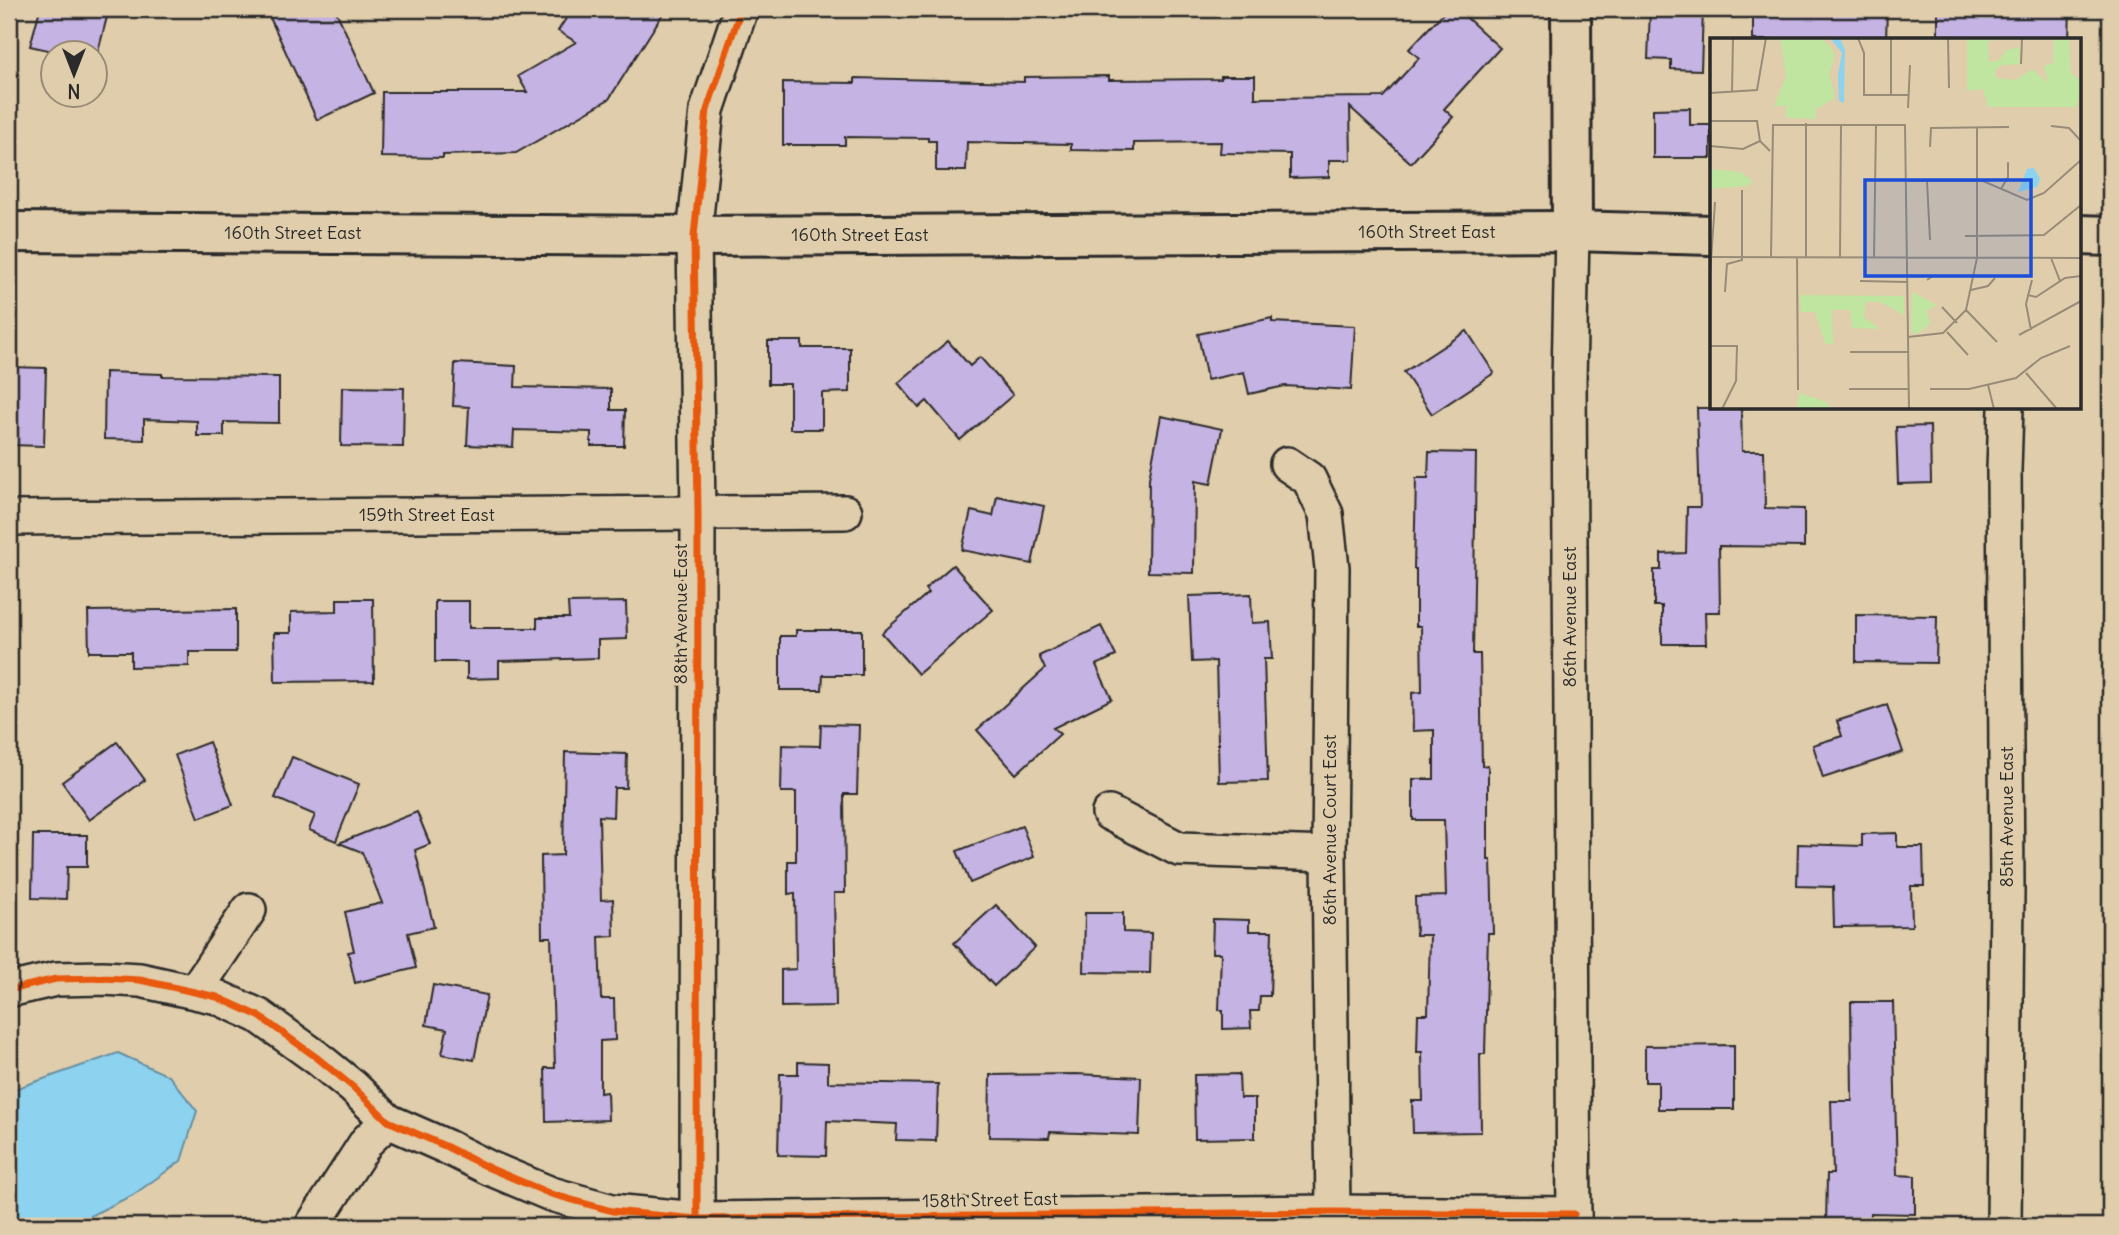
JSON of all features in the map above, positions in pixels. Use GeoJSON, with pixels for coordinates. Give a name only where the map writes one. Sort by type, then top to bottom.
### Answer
{"type":"FeatureCollection","features":[{"type":"Feature","properties":{"kind":"main road","name":"86th Avenue East"},"geometry":{"type":"LineString","coordinates":[[1571,9],[1572,231]]}},
{"type":"Feature","properties":{"kind":"main road","name":"160th Street East"},"geometry":{"type":"LineString","coordinates":[[9,232],[694,236],[1572,231],[1710,234]]}},
{"type":"Feature","properties":{"kind":"main road"},"geometry":{"type":"LineString","coordinates":[[2080,235],[2110,236]]}},
{"type":"Feature","properties":{"kind":"street","name":"88th Avenue East"},"geometry":{"type":"LineString","coordinates":[[697,1223],[698,513],[694,236],[707,110],[741,9]]}},
{"type":"Feature","properties":{"kind":"street","name":"86th Avenue East"},"geometry":{"type":"LineString","coordinates":[[1572,231],[1569,394],[1574,1220]]}},
{"type":"Feature","properties":{"kind":"street","name":"85th Avenue East"},"geometry":{"type":"LineString","coordinates":[[2004,1226],[2007,890],[2004,483],[2006,410]]}},
{"type":"Feature","properties":{"kind":"street","name":"86th Avenue Court East"},"geometry":{"type":"LineString","coordinates":[[1287,464],[1309,479],[1326,514],[1332,568],[1329,854],[1333,1212]]}},
{"type":"Feature","properties":{"kind":"street","name":"159th Street East"},"geometry":{"type":"LineString","coordinates":[[9,518],[845,512]]}},
{"type":"Feature","properties":{"kind":"street"},"geometry":{"type":"LineString","coordinates":[[1109,813],[1179,849],[1329,854]]}},
{"type":"Feature","properties":{"kind":"street"},"geometry":{"type":"LineString","coordinates":[[195,991],[249,910]]}},
{"type":"Feature","properties":{"kind":"street","name":"158th Street East"},"geometry":{"type":"LineString","coordinates":[[9,990],[56,979],[139,979],[216,998],[259,1016],[353,1087],[387,1121],[551,1194],[612,1211],[697,1223],[1333,1212],[1574,1220]]}},
{"type":"Feature","properties":{"kind":"street"},"geometry":{"type":"LineString","coordinates":[[312,1226],[367,1141],[387,1121]]}},
{"type":"Feature","properties":{"kind":"water"},"geometry":{"type":"Polygon","coordinates":[[[118,1053],[169,1076],[197,1111],[181,1161],[133,1195],[90,1216],[89,1226],[9,1226],[9,1091],[118,1053]]]}},
{"type":"Feature","properties":{"kind":"building"},"geometry":{"type":"Polygon","coordinates":[[[40,9],[109,9],[102,38],[38,38],[38,48],[30,46],[40,9]]]}},
{"type":"Feature","properties":{"kind":"building"},"geometry":{"type":"Polygon","coordinates":[[[266,9],[335,9],[374,93],[317,120],[266,9]]]}},
{"type":"Feature","properties":{"kind":"building"},"geometry":{"type":"Polygon","coordinates":[[[572,9],[666,9],[609,99],[516,153],[443,155],[443,158],[381,157],[382,92],[527,92],[518,76],[576,42],[558,31],[572,9]]]}},
{"type":"Feature","properties":{"kind":"building"},"geometry":{"type":"Polygon","coordinates":[[[1447,9],[1457,9],[1500,48],[1444,109],[1453,117],[1411,163],[1350,107],[1351,160],[1329,160],[1329,177],[1290,178],[1290,154],[1220,153],[1221,142],[1134,143],[1134,151],[1071,150],[1071,144],[967,142],[966,171],[936,171],[936,141],[928,141],[928,138],[845,137],[845,145],[783,145],[783,82],[855,83],[855,78],[1024,82],[1024,77],[1109,76],[1109,80],[1255,76],[1255,98],[1383,97],[1419,58],[1409,49],[1447,9]]]}},
{"type":"Feature","properties":{"kind":"building"},"geometry":{"type":"Polygon","coordinates":[[[1650,9],[1703,9],[1701,70],[1671,69],[1671,60],[1648,59],[1650,9]]]}},
{"type":"Feature","properties":{"kind":"building"},"geometry":{"type":"Polygon","coordinates":[[[1753,9],[1887,9],[1886,38],[1753,38],[1753,9]]]}},
{"type":"Feature","properties":{"kind":"building"},"geometry":{"type":"Polygon","coordinates":[[[1938,9],[2070,9],[2069,38],[1938,38],[1938,9]]]}},
{"type":"Feature","properties":{"kind":"building"},"geometry":{"type":"Polygon","coordinates":[[[1690,108],[1690,125],[1710,125],[1710,158],[1653,158],[1653,109],[1690,108]]]}},
{"type":"Feature","properties":{"kind":"building"},"geometry":{"type":"Polygon","coordinates":[[[1272,318],[1272,322],[1355,326],[1351,390],[1285,386],[1249,394],[1244,372],[1207,380],[1198,334],[1272,318]]]}},
{"type":"Feature","properties":{"kind":"building"},"geometry":{"type":"Polygon","coordinates":[[[1467,331],[1494,373],[1432,414],[1404,372],[1467,331]]]}},
{"type":"Feature","properties":{"kind":"building"},"geometry":{"type":"Polygon","coordinates":[[[768,341],[802,341],[802,348],[850,348],[850,392],[822,393],[822,429],[790,429],[790,384],[768,384],[768,341]]]}},
{"type":"Feature","properties":{"kind":"building"},"geometry":{"type":"Polygon","coordinates":[[[948,341],[970,366],[980,357],[1013,395],[960,440],[927,401],[919,408],[898,383],[948,341]]]}},
{"type":"Feature","properties":{"kind":"building"},"geometry":{"type":"Polygon","coordinates":[[[455,363],[516,366],[515,387],[611,389],[611,410],[625,410],[624,446],[591,446],[591,432],[514,430],[513,447],[467,445],[469,407],[453,406],[455,363]]]}},
{"type":"Feature","properties":{"kind":"building"},"geometry":{"type":"Polygon","coordinates":[[[9,367],[46,368],[44,446],[9,445],[9,367]]]}},
{"type":"Feature","properties":{"kind":"building"},"geometry":{"type":"Polygon","coordinates":[[[105,372],[162,376],[279,377],[279,423],[224,422],[224,436],[197,436],[197,421],[144,419],[144,440],[104,439],[105,372]]]}},
{"type":"Feature","properties":{"kind":"building"},"geometry":{"type":"Polygon","coordinates":[[[342,387],[404,388],[403,447],[341,446],[342,387]]]}},
{"type":"Feature","properties":{"kind":"building"},"geometry":{"type":"Polygon","coordinates":[[[1697,408],[1741,410],[1742,451],[1764,451],[1765,508],[1804,509],[1804,547],[1719,546],[1720,612],[1705,612],[1706,644],[1662,644],[1662,606],[1654,606],[1654,570],[1661,570],[1661,554],[1686,553],[1687,507],[1700,507],[1697,408]]]}},
{"type":"Feature","properties":{"kind":"building"},"geometry":{"type":"Polygon","coordinates":[[[1161,416],[1222,429],[1211,484],[1195,481],[1194,573],[1148,572],[1149,478],[1161,416]]]}},
{"type":"Feature","properties":{"kind":"building"},"geometry":{"type":"Polygon","coordinates":[[[1930,426],[1931,483],[1898,484],[1896,427],[1930,426]]]}},
{"type":"Feature","properties":{"kind":"building"},"geometry":{"type":"Polygon","coordinates":[[[1429,452],[1476,453],[1473,654],[1480,654],[1482,766],[1488,765],[1488,860],[1491,860],[1493,933],[1488,933],[1485,1054],[1480,1054],[1481,1132],[1413,1133],[1412,1101],[1423,1101],[1422,1052],[1417,1052],[1418,1014],[1428,1014],[1430,935],[1416,935],[1415,897],[1446,896],[1444,820],[1413,820],[1413,779],[1434,779],[1434,730],[1413,731],[1412,693],[1422,692],[1421,626],[1416,626],[1414,569],[1416,478],[1428,478],[1429,452]]]}},
{"type":"Feature","properties":{"kind":"building"},"geometry":{"type":"Polygon","coordinates":[[[997,496],[1044,506],[1032,564],[962,550],[971,511],[993,516],[997,496]]]}},
{"type":"Feature","properties":{"kind":"building"},"geometry":{"type":"Polygon","coordinates":[[[953,565],[993,610],[918,674],[882,633],[928,593],[925,589],[953,565]]]}},
{"type":"Feature","properties":{"kind":"building"},"geometry":{"type":"Polygon","coordinates":[[[1251,594],[1252,623],[1270,622],[1272,659],[1264,659],[1268,781],[1219,782],[1216,661],[1192,662],[1189,596],[1251,594]]]}},
{"type":"Feature","properties":{"kind":"building"},"geometry":{"type":"Polygon","coordinates":[[[337,599],[373,599],[374,681],[275,682],[274,633],[291,633],[291,612],[337,611],[337,599]]]}},
{"type":"Feature","properties":{"kind":"building"},"geometry":{"type":"Polygon","coordinates":[[[435,601],[469,601],[469,628],[537,628],[537,618],[569,618],[568,603],[626,602],[627,639],[598,640],[598,658],[499,661],[499,678],[467,679],[467,662],[435,662],[435,601]]]}},
{"type":"Feature","properties":{"kind":"building"},"geometry":{"type":"Polygon","coordinates":[[[236,609],[236,652],[189,652],[189,666],[131,667],[131,652],[89,652],[88,611],[236,609]]]}},
{"type":"Feature","properties":{"kind":"building"},"geometry":{"type":"Polygon","coordinates":[[[1856,615],[1937,616],[1936,663],[1856,662],[1856,615]]]}},
{"type":"Feature","properties":{"kind":"building"},"geometry":{"type":"Polygon","coordinates":[[[1101,626],[1116,656],[1096,665],[1112,699],[1053,728],[1060,734],[1016,774],[977,730],[1045,669],[1039,656],[1101,626]]]}},
{"type":"Feature","properties":{"kind":"building"},"geometry":{"type":"Polygon","coordinates":[[[796,630],[862,630],[862,675],[823,675],[822,690],[780,690],[780,636],[796,636],[796,630]]]}},
{"type":"Feature","properties":{"kind":"building"},"geometry":{"type":"Polygon","coordinates":[[[1887,705],[1903,752],[1823,778],[1813,745],[1842,736],[1837,721],[1887,705]]]}},
{"type":"Feature","properties":{"kind":"building"},"geometry":{"type":"Polygon","coordinates":[[[821,724],[859,725],[857,794],[844,794],[845,893],[834,893],[836,1006],[781,1007],[781,970],[796,969],[795,893],[788,894],[788,861],[796,861],[796,792],[781,792],[782,745],[820,746],[821,724]]]}},
{"type":"Feature","properties":{"kind":"building"},"geometry":{"type":"Polygon","coordinates":[[[117,742],[145,780],[89,820],[62,782],[117,742]]]}},
{"type":"Feature","properties":{"kind":"building"},"geometry":{"type":"Polygon","coordinates":[[[209,742],[233,805],[199,818],[175,755],[209,742]]]}},
{"type":"Feature","properties":{"kind":"building"},"geometry":{"type":"Polygon","coordinates":[[[565,752],[627,754],[626,788],[614,788],[613,817],[599,816],[601,900],[613,899],[614,936],[599,937],[601,999],[614,999],[615,1040],[600,1041],[600,1093],[607,1092],[608,1120],[546,1122],[545,1068],[555,1068],[551,937],[542,937],[541,856],[563,855],[565,752]]]}},
{"type":"Feature","properties":{"kind":"building"},"geometry":{"type":"Polygon","coordinates":[[[292,757],[359,784],[336,841],[309,830],[315,815],[275,798],[292,757]]]}},
{"type":"Feature","properties":{"kind":"building"},"geometry":{"type":"Polygon","coordinates":[[[417,812],[430,844],[415,850],[434,927],[408,933],[416,968],[355,983],[348,952],[354,951],[345,912],[382,903],[362,852],[339,843],[417,812]]]}},
{"type":"Feature","properties":{"kind":"building"},"geometry":{"type":"Polygon","coordinates":[[[1022,826],[1034,857],[970,883],[957,851],[1022,826]]]}},
{"type":"Feature","properties":{"kind":"building"},"geometry":{"type":"Polygon","coordinates":[[[1897,833],[1897,847],[1923,847],[1924,886],[1911,886],[1912,926],[1834,927],[1833,887],[1797,886],[1798,844],[1862,846],[1862,834],[1897,833]]]}},
{"type":"Feature","properties":{"kind":"building"},"geometry":{"type":"Polygon","coordinates":[[[33,835],[87,835],[87,867],[67,867],[66,899],[32,898],[33,835]]]}},
{"type":"Feature","properties":{"kind":"building"},"geometry":{"type":"Polygon","coordinates":[[[996,905],[1035,947],[994,986],[954,943],[996,905]]]}},
{"type":"Feature","properties":{"kind":"building"},"geometry":{"type":"Polygon","coordinates":[[[1085,913],[1123,913],[1123,932],[1151,933],[1150,973],[1084,972],[1085,913]]]}},
{"type":"Feature","properties":{"kind":"building"},"geometry":{"type":"Polygon","coordinates":[[[1213,919],[1249,920],[1249,931],[1272,931],[1270,996],[1260,996],[1259,1011],[1250,1011],[1251,1028],[1223,1029],[1223,1010],[1219,1010],[1221,953],[1212,953],[1213,919]]]}},
{"type":"Feature","properties":{"kind":"building"},"geometry":{"type":"Polygon","coordinates":[[[433,985],[487,995],[474,1060],[442,1054],[447,1029],[426,1025],[433,985]]]}},
{"type":"Feature","properties":{"kind":"building"},"geometry":{"type":"Polygon","coordinates":[[[1851,1002],[1893,1002],[1897,1175],[1915,1176],[1915,1214],[1871,1213],[1870,1226],[1826,1226],[1827,1174],[1833,1174],[1831,1101],[1852,1101],[1851,1002]]]}},
{"type":"Feature","properties":{"kind":"building"},"geometry":{"type":"Polygon","coordinates":[[[1734,1045],[1734,1109],[1658,1109],[1658,1082],[1645,1082],[1645,1046],[1734,1045]]]}},
{"type":"Feature","properties":{"kind":"building"},"geometry":{"type":"Polygon","coordinates":[[[798,1062],[828,1063],[828,1082],[938,1084],[936,1141],[896,1140],[897,1124],[827,1121],[826,1156],[778,1155],[780,1074],[798,1074],[798,1062]]]}},
{"type":"Feature","properties":{"kind":"building"},"geometry":{"type":"Polygon","coordinates":[[[1076,1074],[1141,1077],[1139,1135],[1050,1132],[1049,1138],[989,1137],[990,1075],[1076,1074]]]}},
{"type":"Feature","properties":{"kind":"building"},"geometry":{"type":"Polygon","coordinates":[[[1239,1074],[1240,1098],[1255,1098],[1255,1138],[1195,1139],[1194,1075],[1239,1074]]]}},
{"type":"Feature","properties":{"kind":"cycle path"},"geometry":{"type":"LineString","coordinates":[[697,1226],[698,513],[694,236],[707,110],[741,9]]}},
{"type":"Feature","properties":{"kind":"cycle path"},"geometry":{"type":"LineString","coordinates":[[9,990],[56,979],[103,978],[140,980],[217,997],[259,1016],[316,1057],[353,1087],[388,1121],[551,1194],[612,1211],[697,1219],[1333,1212],[1574,1214]]}}]}
